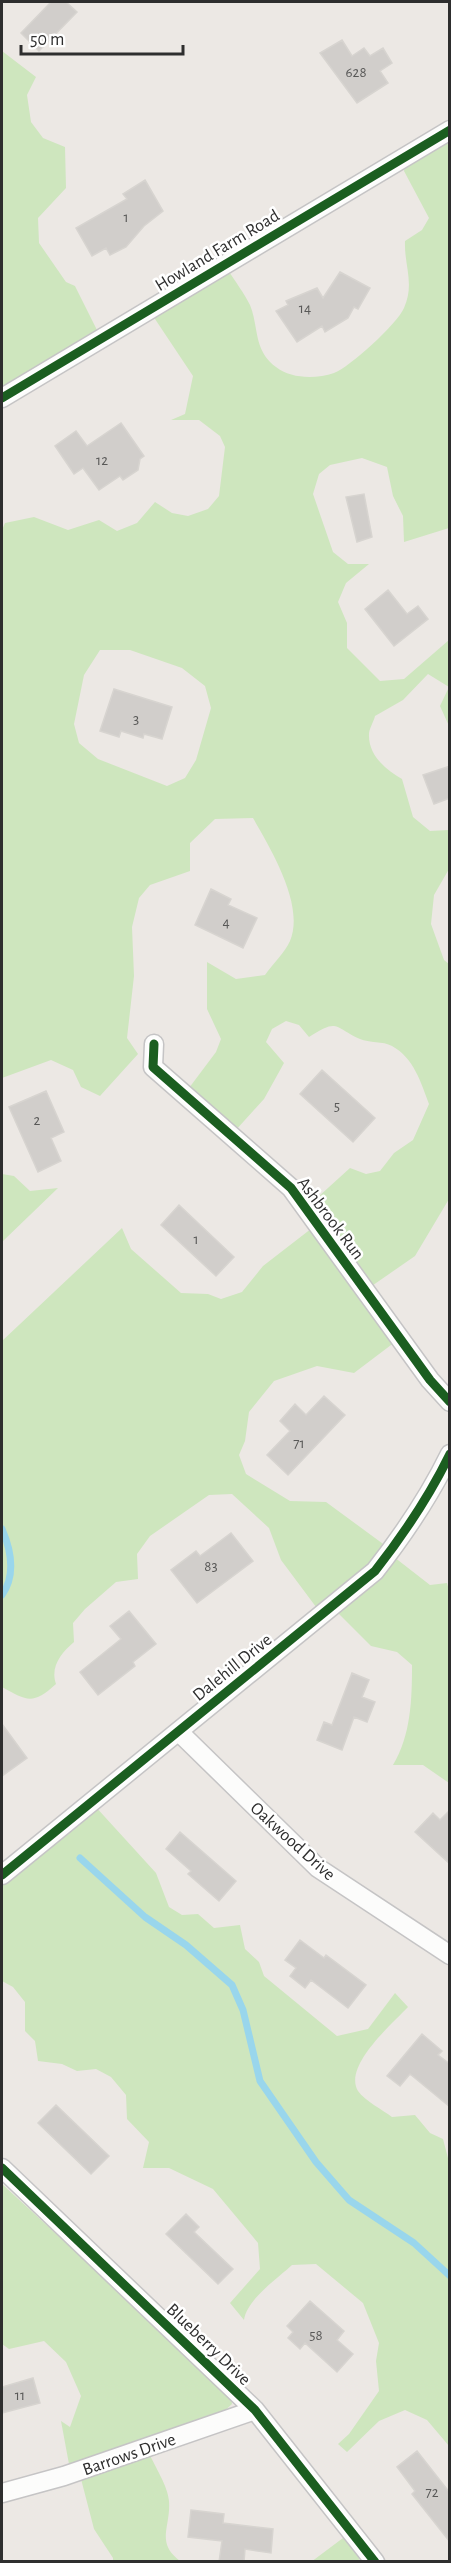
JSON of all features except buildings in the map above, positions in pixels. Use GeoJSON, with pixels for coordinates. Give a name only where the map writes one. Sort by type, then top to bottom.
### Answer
{"type":"FeatureCollection","features":[{"type":"Feature","properties":{"kind":"street","name":"Howland Farm Road"},"geometry":{"type":"LineString","coordinates":[[2,398],[450,130]]}},
{"type":"Feature","properties":{"kind":"street","name":"Ashbrook Run"},"geometry":{"type":"LineString","coordinates":[[154,1044],[153,1067],[291,1188],[430,1380],[450,1402]]}},
{"type":"Feature","properties":{"kind":"street","name":"Dalehill Drive"},"geometry":{"type":"LineString","coordinates":[[2,1875],[375,1571],[414,1519],[450,1454]]}},
{"type":"Feature","properties":{"kind":"street","name":"Oakwood Drive"},"geometry":{"type":"LineString","coordinates":[[178,1732],[318,1868],[450,1955]]}},
{"type":"Feature","properties":{"kind":"street","name":"Blueberry Drive"},"geometry":{"type":"LineString","coordinates":[[2,2168],[255,2410],[375,2562]]}},
{"type":"Feature","properties":{"kind":"street","name":"Barrows Drive"},"geometry":{"type":"LineString","coordinates":[[2,2493],[64,2476],[255,2410]]}},
{"type":"Feature","properties":{"kind":"green space"},"geometry":{"type":"Polygon","coordinates":[[[2,51],[36,77],[27,95],[31,122],[43,138],[65,147],[66,188],[38,218],[39,243],[66,282],[75,286],[101,338],[2,397],[2,51]]]}},
{"type":"Feature","properties":{"kind":"green space"},"geometry":{"type":"Polygon","coordinates":[[[449,142],[449,528],[404,542],[403,516],[393,496],[387,467],[362,458],[330,465],[319,474],[313,494],[333,552],[348,564],[369,564],[346,583],[338,602],[347,623],[347,648],[380,681],[404,679],[449,640],[449,687],[428,674],[403,700],[375,716],[369,742],[379,761],[402,779],[413,817],[430,831],[449,830],[449,869],[434,895],[431,924],[444,960],[449,964],[449,1199],[415,1256],[366,1290],[395,1342],[354,1373],[317,1366],[274,1381],[249,1412],[245,1441],[239,1455],[246,1474],[290,1501],[326,1502],[390,1549],[394,1557],[430,1585],[447,1583],[450,1594],[449,1783],[423,1765],[393,1765],[404,1742],[407,1729],[411,1704],[412,1665],[397,1652],[371,1646],[334,1609],[322,1615],[281,1560],[269,1528],[232,1494],[209,1495],[150,1536],[137,1554],[138,1579],[116,1582],[85,1609],[73,1623],[74,1642],[58,1661],[54,1672],[56,1684],[48,1691],[30,1699],[2,1687],[2,1341],[122,1228],[131,1249],[181,1293],[208,1294],[221,1299],[242,1292],[263,1266],[316,1225],[307,1207],[350,1168],[366,1174],[380,1171],[394,1153],[413,1140],[429,1104],[411,1064],[400,1051],[392,1046],[360,1039],[336,1026],[326,1028],[309,1037],[299,1025],[286,1021],[272,1029],[266,1042],[284,1063],[264,1099],[235,1131],[186,1092],[216,1052],[221,1039],[207,1009],[207,962],[236,979],[265,975],[290,941],[293,911],[290,895],[277,861],[253,818],[215,819],[190,843],[190,871],[150,885],[139,898],[132,927],[134,976],[127,1038],[138,1054],[100,1096],[81,1087],[73,1070],[51,1060],[2,1078],[2,530],[5,523],[34,517],[68,530],[99,520],[117,531],[137,523],[155,502],[172,513],[188,516],[208,509],[219,496],[225,447],[220,436],[199,420],[171,420],[185,414],[193,376],[153,316],[228,270],[250,305],[260,346],[276,367],[289,374],[304,377],[327,375],[341,369],[383,334],[400,315],[407,299],[409,282],[405,241],[422,230],[429,218],[404,171],[405,166],[449,142]],[[100,650],[84,675],[74,724],[79,743],[98,759],[167,786],[185,778],[196,760],[211,708],[205,686],[182,668],[130,650],[100,650]]]}},
{"type":"Feature","properties":{"kind":"green space"},"geometry":{"type":"Polygon","coordinates":[[[449,687],[449,726],[440,706],[449,687]]]}},
{"type":"Feature","properties":{"kind":"green space"},"geometry":{"type":"Polygon","coordinates":[[[2,1174],[14,1176],[30,1191],[58,1188],[2,1242],[2,1174]]]}},
{"type":"Feature","properties":{"kind":"green space"},"geometry":{"type":"Polygon","coordinates":[[[94,1805],[156,1873],[169,1907],[182,1915],[198,1914],[214,1928],[240,1925],[245,1949],[259,1962],[264,1976],[337,2036],[368,2029],[395,1993],[408,2007],[371,2046],[357,2070],[355,2081],[358,2091],[369,2102],[392,2117],[415,2115],[430,2133],[443,2139],[449,2162],[449,2446],[427,2420],[405,2410],[379,2421],[347,2452],[338,2444],[349,2434],[379,2391],[376,2361],[379,2343],[363,2303],[316,2264],[292,2265],[257,2297],[246,2312],[244,2320],[230,2303],[260,2269],[258,2243],[213,2189],[169,2168],[143,2168],[149,2142],[127,2119],[126,2095],[111,2077],[96,2069],[77,2071],[62,2064],[38,2061],[35,2041],[25,2031],[25,2002],[13,1987],[2,1981],[2,1881],[94,1805]]]}},
{"type":"Feature","properties":{"kind":"green space"},"geometry":{"type":"Polygon","coordinates":[[[2,2184],[231,2395],[232,2404],[218,2417],[149,2453],[168,2495],[166,2541],[172,2554],[180,2561],[113,2561],[94,2529],[81,2479],[71,2475],[61,2421],[70,2427],[81,2396],[66,2362],[44,2341],[9,2349],[2,2344],[2,2184]]]}},
{"type":"Feature","properties":{"kind":"green space"},"geometry":{"type":"Polygon","coordinates":[[[347,2535],[363,2557],[357,2561],[311,2562],[347,2535]]]}},
{"type":"Feature","properties":{"kind":"waterway"},"geometry":{"type":"LineString","coordinates":[[2,1529],[11,1562],[9,1579],[2,1595]]}},
{"type":"Feature","properties":{"kind":"waterway"},"geometry":{"type":"LineString","coordinates":[[80,1858],[145,1917],[186,1945],[232,1985],[243,2010],[260,2081],[316,2162],[349,2200],[414,2243],[450,2276]]}},
{"type":"Feature","properties":{"kind":"cycle path"},"geometry":{"type":"LineString","coordinates":[[2,398],[450,130]]}},
{"type":"Feature","properties":{"kind":"cycle path"},"geometry":{"type":"LineString","coordinates":[[154,1044],[153,1067],[291,1188],[430,1380],[450,1402]]}},
{"type":"Feature","properties":{"kind":"cycle path"},"geometry":{"type":"LineString","coordinates":[[2,1875],[375,1571],[416,1515],[450,1454]]}},
{"type":"Feature","properties":{"kind":"cycle path"},"geometry":{"type":"LineString","coordinates":[[2,2168],[255,2410],[375,2562]]}}]}
